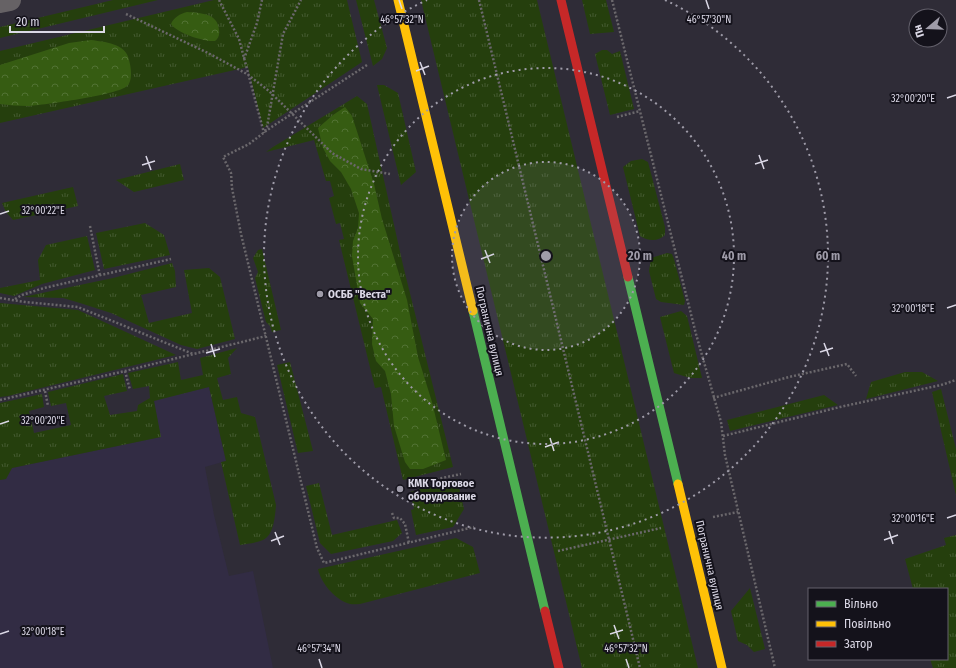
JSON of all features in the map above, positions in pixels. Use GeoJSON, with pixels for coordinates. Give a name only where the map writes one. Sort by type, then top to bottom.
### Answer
{"type":"FeatureCollection","features":[{"type":"Feature","properties":{"kind":"main road","name":"Погранична вулиця"},"geometry":{"type":"LineString","coordinates":[[398,0],[559,668]]}},
{"type":"Feature","properties":{"kind":"main road","name":"Погранична вулиця"},"geometry":{"type":"LineString","coordinates":[[562,0],[722,668]]}},
{"type":"Feature","properties":{"kind":"street"},"geometry":{"type":"LineString","coordinates":[[0,2],[10,0]]}},
{"type":"Feature","properties":{"kind":"path"},"geometry":{"type":"LineString","coordinates":[[219,0],[239,38],[247,74],[264,133]]}},
{"type":"Feature","properties":{"kind":"path"},"geometry":{"type":"LineString","coordinates":[[244,60],[257,23],[262,0]]}},
{"type":"Feature","properties":{"kind":"path"},"geometry":{"type":"LineString","coordinates":[[264,133],[284,34],[302,0]]}},
{"type":"Feature","properties":{"kind":"path"},"geometry":{"type":"LineString","coordinates":[[479,0],[640,668]]}},
{"type":"Feature","properties":{"kind":"path"},"geometry":{"type":"LineString","coordinates":[[612,0],[689,309],[721,422],[725,455],[775,668]]}},
{"type":"Feature","properties":{"kind":"path"},"geometry":{"type":"LineString","coordinates":[[126,14],[208,53],[247,74],[272,94],[332,152],[361,168],[390,174]]}},
{"type":"Feature","properties":{"kind":"path"},"geometry":{"type":"LineString","coordinates":[[367,65],[249,144],[223,158],[231,173],[232,188],[241,234],[318,548],[324,563],[474,527]]}},
{"type":"Feature","properties":{"kind":"path"},"geometry":{"type":"LineString","coordinates":[[90,226],[100,276]]}},
{"type":"Feature","properties":{"kind":"path"},"geometry":{"type":"LineString","coordinates":[[14,300],[22,295],[44,288],[171,259]]}},
{"type":"Feature","properties":{"kind":"path"},"geometry":{"type":"LineString","coordinates":[[0,298],[78,307],[194,354]]}},
{"type":"Feature","properties":{"kind":"path"},"geometry":{"type":"LineString","coordinates":[[0,400],[45,391],[266,336]]}},
{"type":"Feature","properties":{"kind":"path"},"geometry":{"type":"LineString","coordinates":[[713,398],[789,377],[847,364],[856,376]]}},
{"type":"Feature","properties":{"kind":"path"},"geometry":{"type":"LineString","coordinates":[[125,371],[130,390]]}},
{"type":"Feature","properties":{"kind":"path"},"geometry":{"type":"LineString","coordinates":[[722,436],[840,407],[941,385],[956,380]]}},
{"type":"Feature","properties":{"kind":"path"},"geometry":{"type":"LineString","coordinates":[[45,391],[48,406]]}},
{"type":"Feature","properties":{"kind":"path"},"geometry":{"type":"LineString","coordinates":[[409,485],[461,474]]}},
{"type":"Feature","properties":{"kind":"path"},"geometry":{"type":"LineString","coordinates":[[554,552],[738,512]]}},
{"type":"Feature","properties":{"kind":"path"},"geometry":{"type":"LineString","coordinates":[[392,513],[394,518],[400,518],[405,524],[409,543]]}},
{"type":"Feature","properties":{"kind":"shaded area"},"geometry":{"type":"Polygon","coordinates":[[[209,387],[226,461],[205,467],[214,515],[229,576],[253,571],[273,668],[0,668],[0,480],[6,479],[12,468],[160,437],[154,400],[209,387]]]}},
{"type":"Feature","properties":{"kind":"green space"},"geometry":{"type":"Polygon","coordinates":[[[113,0],[158,0],[0,38],[0,27],[113,0]]]}},
{"type":"Feature","properties":{"kind":"green space"},"geometry":{"type":"Polygon","coordinates":[[[214,0],[347,0],[362,62],[263,128],[248,67],[0,123],[0,51],[214,0]]]}},
{"type":"Feature","properties":{"kind":"green space"},"geometry":{"type":"Polygon","coordinates":[[[356,0],[374,0],[387,48],[382,59],[373,66],[356,0]]]}},
{"type":"Feature","properties":{"kind":"green space"},"geometry":{"type":"Polygon","coordinates":[[[421,0],[537,0],[698,668],[582,668],[421,0]]]}},
{"type":"Feature","properties":{"kind":"green space"},"geometry":{"type":"Polygon","coordinates":[[[582,0],[606,0],[614,32],[590,34],[582,0]]]}},
{"type":"Feature","properties":{"kind":"green space"},"geometry":{"type":"Polygon","coordinates":[[[187,12],[212,17],[218,24],[219,35],[217,39],[215,41],[210,41],[185,34],[171,24],[174,19],[187,12]]]}},
{"type":"Feature","properties":{"kind":"green space"},"geometry":{"type":"Polygon","coordinates":[[[91,40],[114,44],[124,50],[130,63],[131,74],[129,84],[127,86],[110,93],[64,102],[28,106],[0,104],[0,65],[69,43],[91,40]]]}},
{"type":"Feature","properties":{"kind":"green space"},"geometry":{"type":"Polygon","coordinates":[[[602,50],[607,50],[612,54],[620,51],[634,109],[610,115],[595,54],[602,50]]]}},
{"type":"Feature","properties":{"kind":"green space"},"geometry":{"type":"Polygon","coordinates":[[[377,85],[384,85],[398,93],[416,172],[401,185],[377,85]]]}},
{"type":"Feature","properties":{"kind":"green space"},"geometry":{"type":"Polygon","coordinates":[[[357,96],[367,104],[403,265],[453,467],[403,480],[381,387],[375,388],[339,240],[344,239],[340,223],[336,224],[329,198],[334,196],[330,181],[326,181],[314,140],[266,152],[357,96]]]}},
{"type":"Feature","properties":{"kind":"green space"},"geometry":{"type":"Polygon","coordinates":[[[345,107],[352,116],[374,184],[382,219],[407,300],[418,357],[432,402],[446,460],[423,469],[410,469],[405,462],[394,426],[391,394],[385,371],[376,361],[372,344],[373,319],[360,303],[352,256],[353,241],[358,228],[359,213],[351,189],[341,172],[330,161],[323,148],[318,128],[345,107]]]}},
{"type":"Feature","properties":{"kind":"green space"},"geometry":{"type":"Polygon","coordinates":[[[642,159],[648,162],[665,227],[665,235],[656,240],[646,239],[640,236],[623,167],[631,161],[642,159]]]}},
{"type":"Feature","properties":{"kind":"green space"},"geometry":{"type":"Polygon","coordinates":[[[180,164],[184,180],[134,192],[116,180],[180,164]]]}},
{"type":"Feature","properties":{"kind":"green space"},"geometry":{"type":"Polygon","coordinates":[[[73,187],[78,206],[13,220],[6,212],[2,203],[73,187]]]}},
{"type":"Feature","properties":{"kind":"green space"},"geometry":{"type":"Polygon","coordinates":[[[145,223],[164,235],[170,255],[104,269],[96,233],[145,223]]]}},
{"type":"Feature","properties":{"kind":"green space"},"geometry":{"type":"Polygon","coordinates":[[[87,236],[95,270],[42,284],[14,296],[0,293],[0,288],[40,280],[38,260],[46,245],[87,236]]]}},
{"type":"Feature","properties":{"kind":"green space"},"geometry":{"type":"Polygon","coordinates":[[[262,249],[281,330],[272,332],[270,326],[266,322],[255,278],[258,272],[253,258],[258,250],[262,249]]]}},
{"type":"Feature","properties":{"kind":"green space"},"geometry":{"type":"Polygon","coordinates":[[[667,253],[672,254],[674,259],[685,301],[684,305],[661,302],[656,299],[649,271],[651,258],[667,253]]]}},
{"type":"Feature","properties":{"kind":"green space"},"geometry":{"type":"Polygon","coordinates":[[[172,263],[175,271],[176,287],[141,295],[149,323],[192,313],[184,270],[209,268],[220,277],[235,339],[197,349],[181,345],[111,313],[80,303],[63,298],[23,297],[113,278],[172,263]]]}},
{"type":"Feature","properties":{"kind":"green space"},"geometry":{"type":"Polygon","coordinates":[[[0,303],[78,310],[176,355],[0,397],[0,303]]]}},
{"type":"Feature","properties":{"kind":"green space"},"geometry":{"type":"Polygon","coordinates":[[[681,311],[687,316],[702,378],[690,378],[674,373],[660,317],[681,311]]]}},
{"type":"Feature","properties":{"kind":"green space"},"geometry":{"type":"Polygon","coordinates":[[[237,348],[228,358],[231,374],[217,378],[223,400],[237,397],[241,413],[255,417],[276,505],[272,530],[267,538],[254,543],[240,545],[221,462],[226,461],[209,387],[154,401],[161,437],[12,468],[6,479],[0,480],[0,403],[42,394],[44,407],[29,411],[34,433],[71,425],[66,403],[51,406],[48,392],[123,374],[127,391],[104,396],[110,415],[137,411],[138,405],[150,398],[149,386],[133,389],[128,373],[178,362],[181,380],[203,375],[200,358],[237,348]]]}},
{"type":"Feature","properties":{"kind":"green space"},"geometry":{"type":"Polygon","coordinates":[[[290,362],[313,451],[298,453],[277,365],[290,362]]]}},
{"type":"Feature","properties":{"kind":"green space"},"geometry":{"type":"Polygon","coordinates":[[[905,372],[922,372],[938,381],[866,399],[871,382],[905,372]]]}},
{"type":"Feature","properties":{"kind":"green space"},"geometry":{"type":"Polygon","coordinates":[[[941,389],[956,449],[956,495],[932,392],[941,389]]]}},
{"type":"Feature","properties":{"kind":"green space"},"geometry":{"type":"Polygon","coordinates":[[[824,395],[838,405],[730,431],[727,420],[824,395]]]}},
{"type":"Feature","properties":{"kind":"green space"},"geometry":{"type":"Polygon","coordinates":[[[457,479],[464,509],[453,527],[416,535],[411,510],[414,509],[410,492],[457,479]]]}},
{"type":"Feature","properties":{"kind":"green space"},"geometry":{"type":"Polygon","coordinates":[[[319,483],[332,535],[397,520],[402,533],[393,541],[331,554],[320,543],[306,486],[319,483]]]}},
{"type":"Feature","properties":{"kind":"green space"},"geometry":{"type":"Polygon","coordinates":[[[956,535],[956,668],[933,668],[930,660],[948,660],[948,588],[913,588],[905,559],[946,545],[944,538],[956,535]]]}},
{"type":"Feature","properties":{"kind":"green space"},"geometry":{"type":"Polygon","coordinates":[[[456,538],[473,547],[480,573],[360,604],[349,604],[337,598],[325,585],[318,569],[456,538]]]}},
{"type":"Feature","properties":{"kind":"green space"},"geometry":{"type":"Polygon","coordinates":[[[750,588],[765,649],[754,652],[747,645],[738,641],[731,611],[750,588]]]}},
{"type":"Feature","properties":{"kind":"traffic: fast"},"geometry":{"type":"LineString","coordinates":[[628,277],[678,484]]}},
{"type":"Feature","properties":{"kind":"traffic: fast"},"geometry":{"type":"LineString","coordinates":[[473,311],[545,611]]}},
{"type":"Feature","properties":{"kind":"traffic: slow"},"geometry":{"type":"LineString","coordinates":[[398,0],[473,311]]}},
{"type":"Feature","properties":{"kind":"traffic: slow"},"geometry":{"type":"LineString","coordinates":[[678,484],[722,668]]}},
{"type":"Feature","properties":{"kind":"traffic: jam"},"geometry":{"type":"LineString","coordinates":[[561,0],[628,277]]}},
{"type":"Feature","properties":{"kind":"traffic: jam"},"geometry":{"type":"LineString","coordinates":[[545,611],[559,668]]}},
{"type":"Feature","properties":{"kind":"place","name":"ОСББ \"Веста\""},"geometry":{"type":"Point","coordinates":[320,294]}},
{"type":"Feature","properties":{"kind":"place","name":"КМК Торговое оборудование"},"geometry":{"type":"Point","coordinates":[400,489]}}]}
